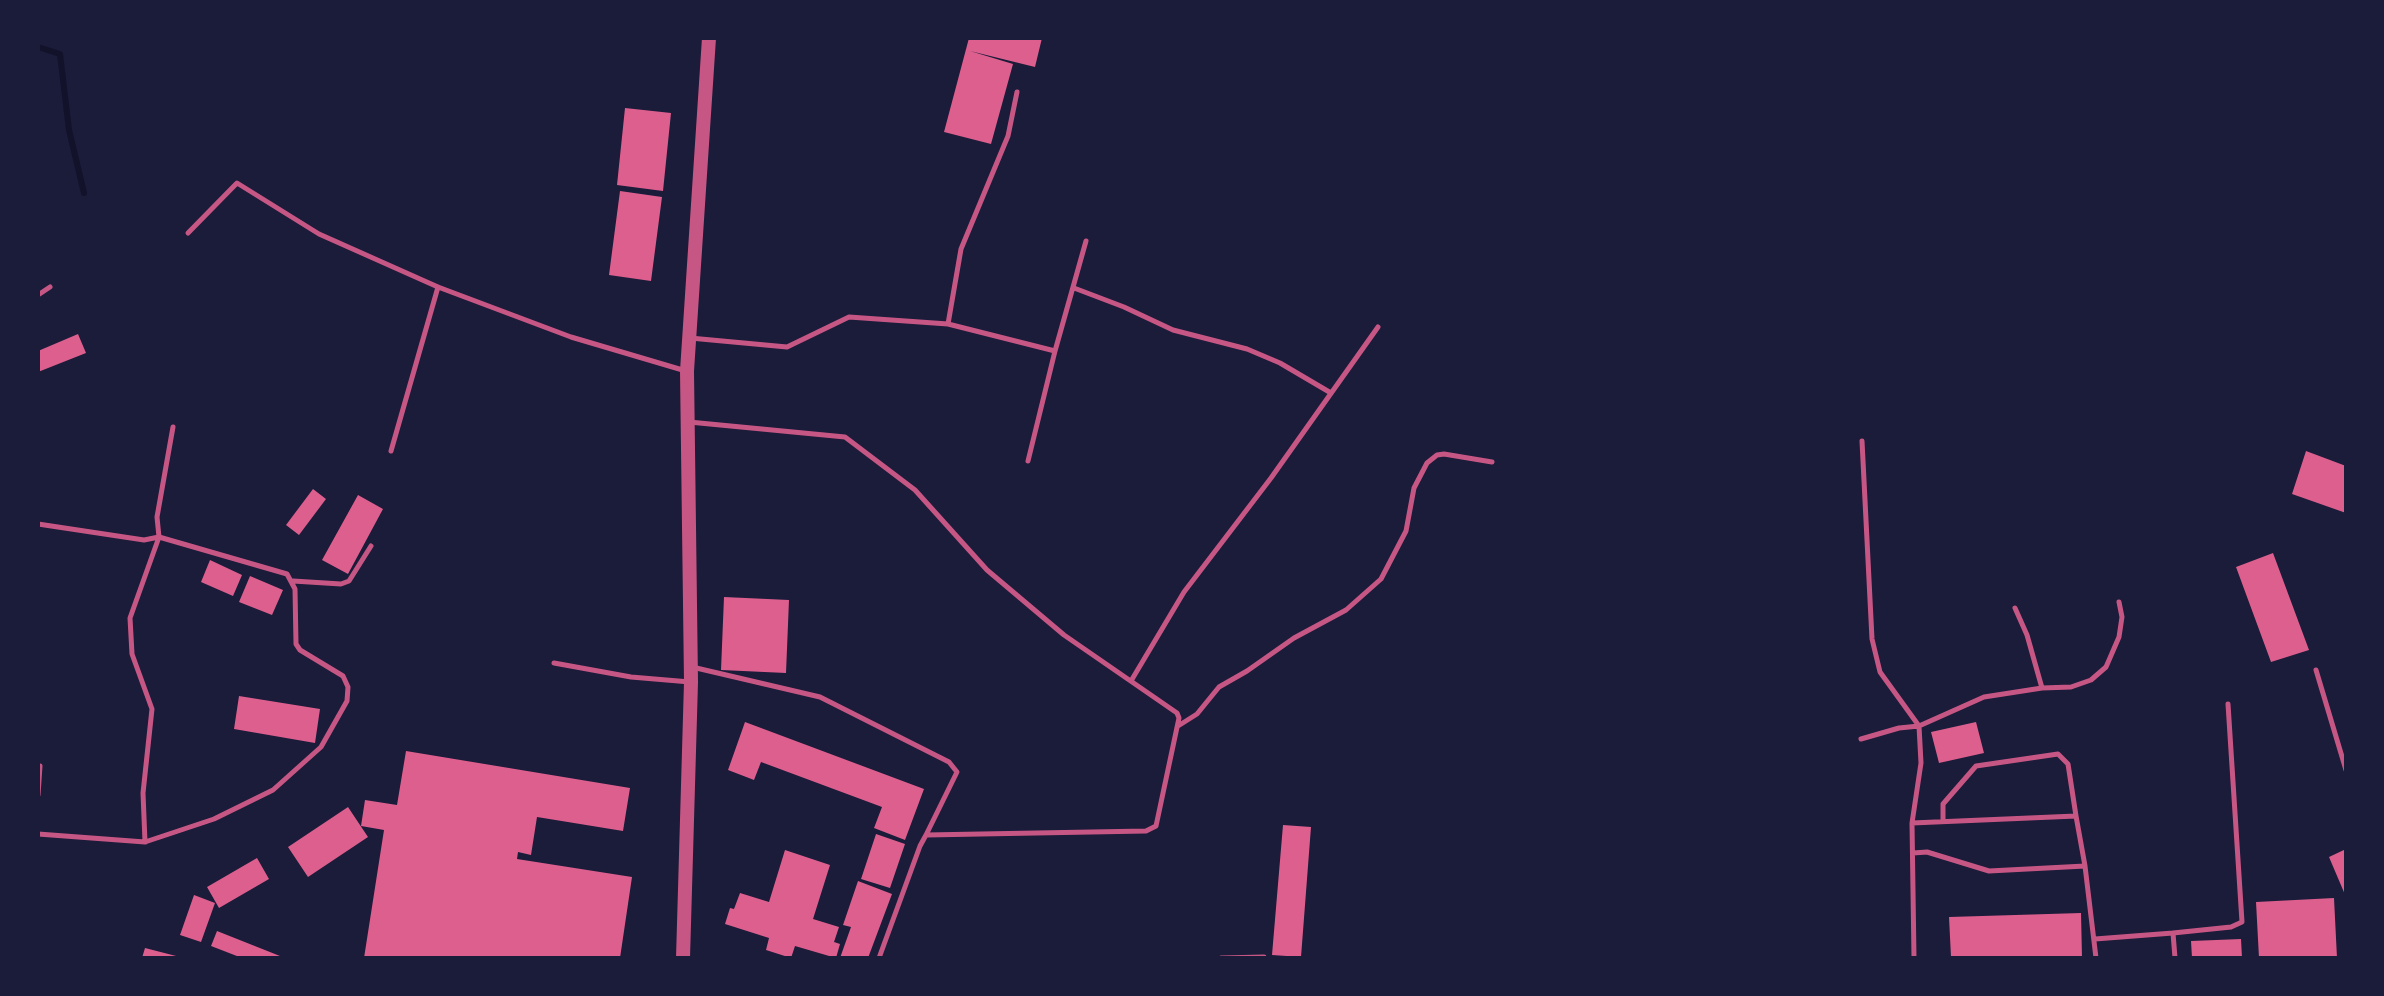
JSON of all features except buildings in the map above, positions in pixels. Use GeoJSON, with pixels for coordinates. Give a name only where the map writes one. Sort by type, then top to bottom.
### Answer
{"type":"FeatureCollection","features":[{"type":"Feature","properties":{"kind":"street"},"geometry":{"type":"LineString","coordinates":[[683,958],[691,682],[687,371],[709,38]]}},
{"type":"Feature","properties":{"kind":"lane"},"geometry":{"type":"LineString","coordinates":[[948,324],[961,249],[1008,136],[1017,92]]}},
{"type":"Feature","properties":{"kind":"lane"},"geometry":{"type":"LineString","coordinates":[[188,233],[237,183],[319,234],[438,287],[571,337],[687,371]]}},
{"type":"Feature","properties":{"kind":"lane"},"geometry":{"type":"LineString","coordinates":[[1028,461],[1086,241]]}},
{"type":"Feature","properties":{"kind":"lane"},"geometry":{"type":"LineString","coordinates":[[38,295],[50,287]]}},
{"type":"Feature","properties":{"kind":"lane"},"geometry":{"type":"LineString","coordinates":[[391,451],[438,287]]}},
{"type":"Feature","properties":{"kind":"lane"},"geometry":{"type":"LineString","coordinates":[[1074,288],[1173,330],[1247,349],[1280,363],[1331,393]]}},
{"type":"Feature","properties":{"kind":"lane"},"geometry":{"type":"LineString","coordinates":[[690,338],[787,347],[849,317],[948,324],[1055,351]]}},
{"type":"Feature","properties":{"kind":"lane"},"geometry":{"type":"LineString","coordinates":[[1131,681],[1184,592],[1378,327]]}},
{"type":"Feature","properties":{"kind":"lane"},"geometry":{"type":"LineString","coordinates":[[688,422],[845,437],[915,490],[987,570],[1064,635],[1177,713],[1160,817],[1156,826],[1146,831],[926,835]]}},
{"type":"Feature","properties":{"kind":"lane"},"geometry":{"type":"LineString","coordinates":[[145,842],[143,793],[152,709],[132,654],[130,618],[159,537],[157,517],[173,427]]}},
{"type":"Feature","properties":{"kind":"lane"},"geometry":{"type":"LineString","coordinates":[[1862,441],[1872,639],[1880,672],[1919,726],[1921,763],[1912,823],[1914,958]]}},
{"type":"Feature","properties":{"kind":"lane"},"geometry":{"type":"LineString","coordinates":[[1177,727],[1197,714],[1219,687],[1294,638],[1346,610],[1381,579],[1406,531],[1414,488],[1427,463],[1444,454],[1492,462]]}},
{"type":"Feature","properties":{"kind":"lane"},"geometry":{"type":"LineString","coordinates":[[38,524],[144,540],[159,537],[287,574],[295,589],[296,644],[300,650],[343,676],[348,687],[347,701],[321,747],[273,790],[214,819],[145,842],[38,834]]}},
{"type":"Feature","properties":{"kind":"lane"},"geometry":{"type":"LineString","coordinates":[[293,581],[341,584],[349,581],[371,546]]}},
{"type":"Feature","properties":{"kind":"lane"},"geometry":{"type":"LineString","coordinates":[[1861,739],[1899,728],[1919,726],[1984,697],[2071,687],[2091,680],[2106,667],[2119,637],[2122,617],[2119,602]]}},
{"type":"Feature","properties":{"kind":"lane"},"geometry":{"type":"LineString","coordinates":[[2015,608],[2027,635],[2042,688]]}},
{"type":"Feature","properties":{"kind":"lane"},"geometry":{"type":"LineString","coordinates":[[554,663],[631,677],[691,682]]}},
{"type":"Feature","properties":{"kind":"lane"},"geometry":{"type":"LineString","coordinates":[[690,667],[820,697],[949,762],[957,772],[920,846],[879,958]]}},
{"type":"Feature","properties":{"kind":"lane"},"geometry":{"type":"LineString","coordinates":[[2316,670],[2346,770]]}},
{"type":"Feature","properties":{"kind":"lane"},"geometry":{"type":"LineString","coordinates":[[2095,939],[2231,927],[2242,922],[2228,704]]}},
{"type":"Feature","properties":{"kind":"lane"},"geometry":{"type":"LineString","coordinates":[[1943,821],[1943,804],[1976,766],[2058,754],[2068,764],[2096,958]]}},
{"type":"Feature","properties":{"kind":"lane"},"geometry":{"type":"LineString","coordinates":[[38,795],[40,766]]}},
{"type":"Feature","properties":{"kind":"lane"},"geometry":{"type":"LineString","coordinates":[[1912,823],[2076,816]]}},
{"type":"Feature","properties":{"kind":"lane"},"geometry":{"type":"LineString","coordinates":[[1913,853],[1927,852],[1989,871],[2085,866]]}},
{"type":"Feature","properties":{"kind":"lane"},"geometry":{"type":"LineString","coordinates":[[2173,933],[2175,958]]}},
{"type":"Feature","properties":{"kind":"lane"},"geometry":{"type":"LineString","coordinates":[[1221,958],[1264,957]]}},
{"type":"Feature","properties":{"kind":"waterway"},"geometry":{"type":"LineString","coordinates":[[38,47],[60,54],[69,130],[84,193]]}}]}
